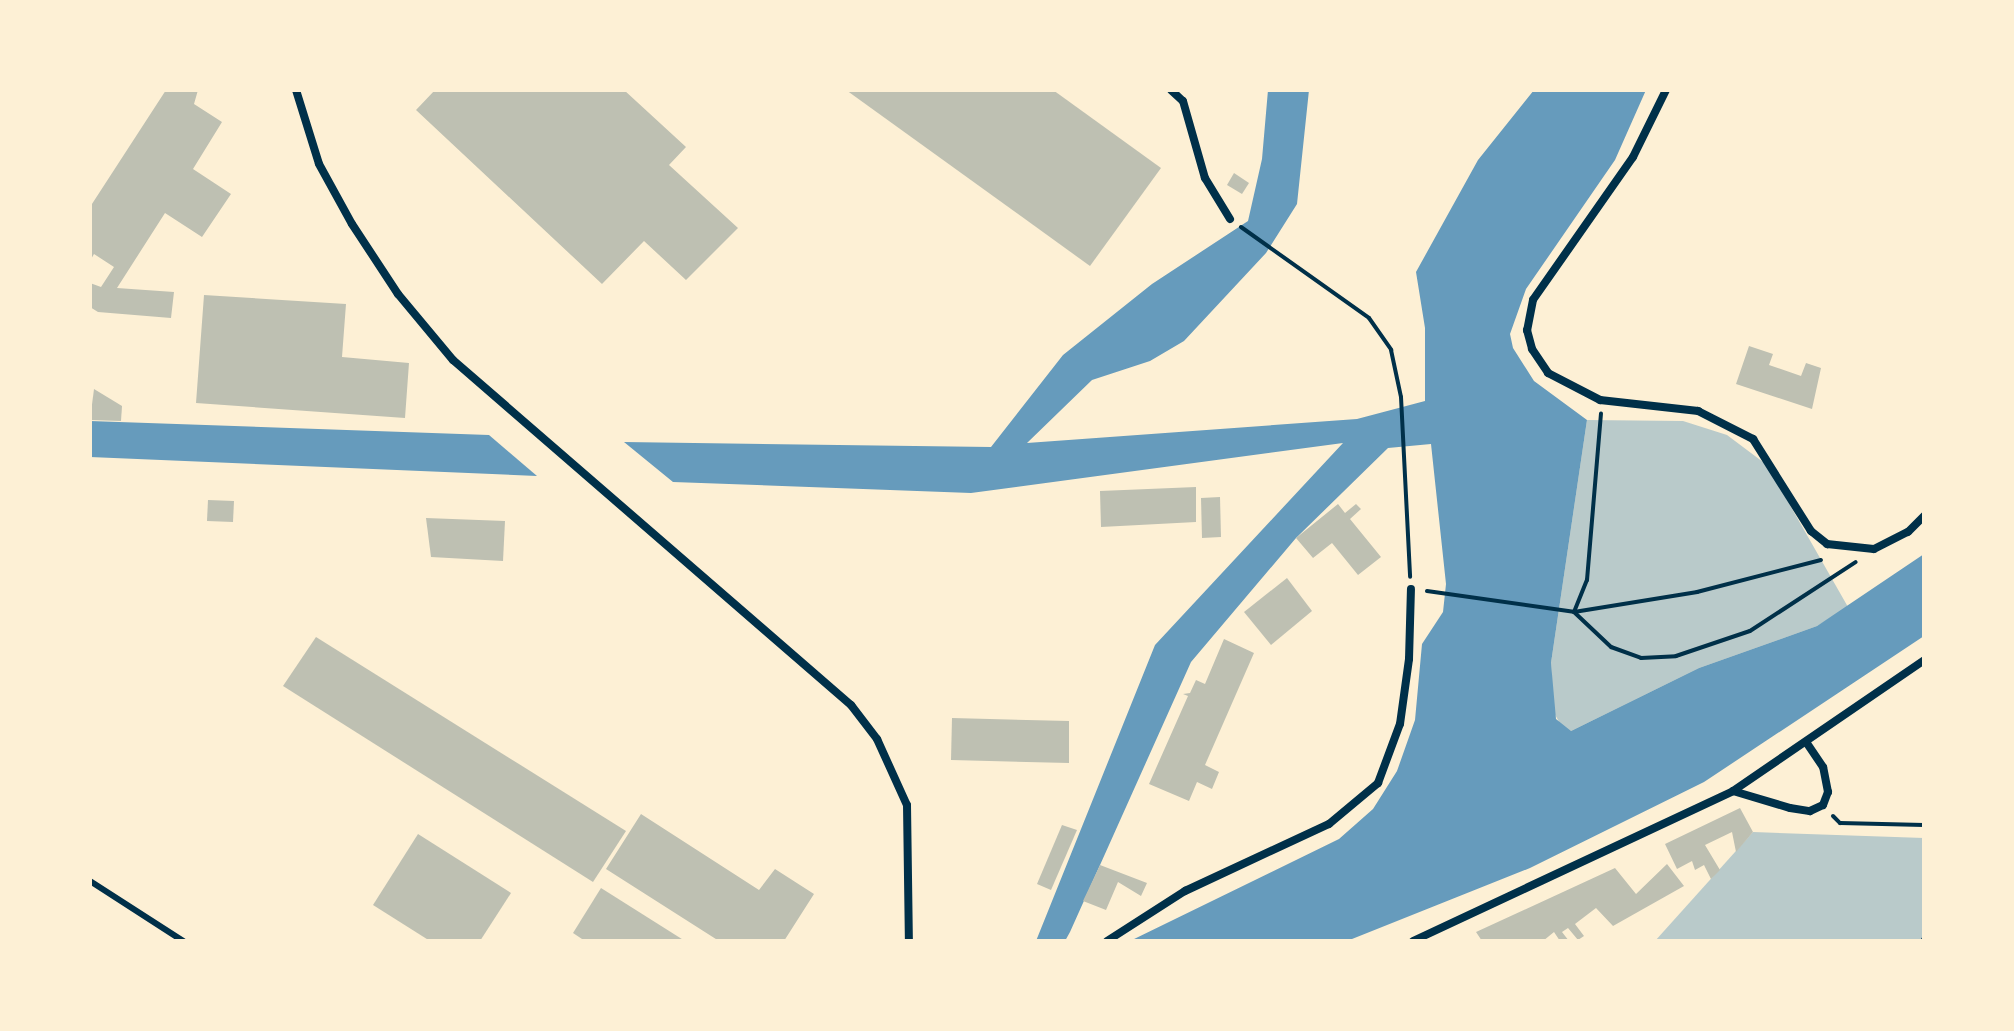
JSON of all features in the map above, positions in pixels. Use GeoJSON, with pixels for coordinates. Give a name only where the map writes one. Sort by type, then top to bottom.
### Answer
{"type":"FeatureCollection","features":[{"type":"Feature","properties":{"kind":"street"},"geometry":{"type":"LineString","coordinates":[[296,90],[319,164],[352,224],[398,294],[453,360],[851,705],[877,739],[907,805],[909,941]]}},
{"type":"Feature","properties":{"kind":"street"},"geometry":{"type":"LineString","coordinates":[[1171,90],[1183,101],[1205,178],[1230,219]]}},
{"type":"Feature","properties":{"kind":"street"},"geometry":{"type":"LineString","coordinates":[[1666,90],[1633,157],[1533,300],[1527,330],[1548,373],[1600,400],[1698,411],[1753,439],[1811,531],[1827,544],[1851,550],[1874,549],[1908,532],[1924,516]]}},
{"type":"Feature","properties":{"kind":"street"},"geometry":{"type":"LineString","coordinates":[[1107,941],[1185,891],[1329,824],[1378,783],[1400,724],[1411,589]]}},
{"type":"Feature","properties":{"kind":"street"},"geometry":{"type":"LineString","coordinates":[[1413,941],[1733,791],[1924,660]]}},
{"type":"Feature","properties":{"kind":"street"},"geometry":{"type":"LineString","coordinates":[[1733,791],[1800,810],[1823,805],[1828,792],[1823,767],[1807,743]]}},
{"type":"Feature","properties":{"kind":"lane"},"geometry":{"type":"LineString","coordinates":[[90,881],[183,941]]}},
{"type":"Feature","properties":{"kind":"path"},"geometry":{"type":"LineString","coordinates":[[1230,219],[1369,318],[1391,350],[1401,397],[1411,589]]}},
{"type":"Feature","properties":{"kind":"path"},"geometry":{"type":"LineString","coordinates":[[1574,612],[1587,580],[1602,436],[1600,400]]}},
{"type":"Feature","properties":{"kind":"path"},"geometry":{"type":"LineString","coordinates":[[1574,612],[1611,647],[1641,658],[1676,656],[1726,641],[1778,616],[1874,549]]}},
{"type":"Feature","properties":{"kind":"path"},"geometry":{"type":"LineString","coordinates":[[1440,593],[1557,607],[1574,612],[1697,592],[1851,550]]}},
{"type":"Feature","properties":{"kind":"path"},"geometry":{"type":"LineString","coordinates":[[1823,805],[1840,823],[1924,825]]}},
{"type":"Feature","properties":{"kind":"shaded area"},"geometry":{"type":"Polygon","coordinates":[[[1587,420],[1683,421],[1727,435],[1767,465],[1848,607],[1817,626],[1699,668],[1571,731],[1563,729],[1553,711],[1551,663],[1587,420]]]}},
{"type":"Feature","properties":{"kind":"shaded area"},"geometry":{"type":"Polygon","coordinates":[[[1753,832],[1924,838],[1924,941],[1655,941],[1753,832]]]}},
{"type":"Feature","properties":{"kind":"water"},"geometry":{"type":"Polygon","coordinates":[[[1268,90],[1309,90],[1297,204],[1266,253],[1184,341],[1150,361],[1092,380],[1027,443],[1357,419],[1425,401],[1425,328],[1416,272],[1478,160],[1534,90],[1646,90],[1615,160],[1526,289],[1510,334],[1513,348],[1534,381],[1587,420],[1551,663],[1556,719],[1571,731],[1699,668],[1817,626],[1924,554],[1924,636],[1704,782],[1530,868],[1347,941],[1130,941],[1339,839],[1373,809],[1397,771],[1415,720],[1422,644],[1443,612],[1446,584],[1431,444],[1388,448],[1296,538],[1191,662],[1065,941],[1036,941],[1155,645],[1343,443],[971,493],[673,482],[624,442],[991,447],[1063,355],[1152,284],[1248,221],[1262,159],[1268,90]]]}},
{"type":"Feature","properties":{"kind":"water"},"geometry":{"type":"Polygon","coordinates":[[[90,421],[489,435],[537,476],[90,457],[90,421]]]}},
{"type":"Feature","properties":{"kind":"building"},"geometry":{"type":"Polygon","coordinates":[[[166,90],[198,90],[194,104],[222,122],[193,169],[231,194],[202,237],[165,213],[117,288],[174,292],[171,318],[98,312],[90,307],[90,283],[101,287],[114,267],[94,254],[90,261],[90,207],[166,90]]]}},
{"type":"Feature","properties":{"kind":"building"},"geometry":{"type":"Polygon","coordinates":[[[435,90],[624,90],[686,147],[669,165],[738,228],[686,280],[644,241],[602,284],[416,110],[435,90]]]}},
{"type":"Feature","properties":{"kind":"building"},"geometry":{"type":"Polygon","coordinates":[[[846,90],[1053,90],[1161,168],[1090,266],[846,90]]]}},
{"type":"Feature","properties":{"kind":"building"},"geometry":{"type":"Polygon","coordinates":[[[1234,173],[1249,183],[1242,194],[1227,185],[1234,173]]]}},
{"type":"Feature","properties":{"kind":"building"},"geometry":{"type":"Polygon","coordinates":[[[204,295],[346,304],[342,357],[409,363],[405,418],[196,403],[204,295]]]}},
{"type":"Feature","properties":{"kind":"building"},"geometry":{"type":"Polygon","coordinates":[[[1749,346],[1773,354],[1769,365],[1801,376],[1806,363],[1821,368],[1812,409],[1736,384],[1749,346]]]}},
{"type":"Feature","properties":{"kind":"building"},"geometry":{"type":"Polygon","coordinates":[[[94,389],[122,406],[121,421],[90,420],[94,389]]]}},
{"type":"Feature","properties":{"kind":"building"},"geometry":{"type":"Polygon","coordinates":[[[1196,487],[1196,522],[1101,527],[1100,491],[1196,487]]]}},
{"type":"Feature","properties":{"kind":"building"},"geometry":{"type":"Polygon","coordinates":[[[1220,497],[1221,537],[1202,538],[1201,498],[1220,497]]]}},
{"type":"Feature","properties":{"kind":"building"},"geometry":{"type":"Polygon","coordinates":[[[208,500],[234,501],[233,522],[207,521],[208,500]]]}},
{"type":"Feature","properties":{"kind":"building"},"geometry":{"type":"Polygon","coordinates":[[[1338,504],[1345,513],[1356,504],[1361,509],[1350,519],[1381,557],[1358,575],[1332,543],[1313,558],[1296,538],[1338,504]]]}},
{"type":"Feature","properties":{"kind":"building"},"geometry":{"type":"Polygon","coordinates":[[[426,518],[505,521],[503,561],[431,557],[426,518]]]}},
{"type":"Feature","properties":{"kind":"building"},"geometry":{"type":"Polygon","coordinates":[[[1287,578],[1312,611],[1271,645],[1244,612],[1287,578]]]}},
{"type":"Feature","properties":{"kind":"building"},"geometry":{"type":"Polygon","coordinates":[[[316,637],[626,831],[593,882],[283,686],[316,637]]]}},
{"type":"Feature","properties":{"kind":"building"},"geometry":{"type":"Polygon","coordinates":[[[1224,639],[1254,653],[1205,765],[1219,772],[1212,789],[1197,782],[1189,801],[1149,784],[1188,696],[1183,694],[1190,693],[1196,680],[1205,684],[1224,639]]]}},
{"type":"Feature","properties":{"kind":"building"},"geometry":{"type":"Polygon","coordinates":[[[952,718],[1069,721],[1069,763],[951,760],[952,718]]]}},
{"type":"Feature","properties":{"kind":"building"},"geometry":{"type":"Polygon","coordinates":[[[1740,808],[1753,832],[1736,852],[1732,832],[1705,845],[1720,870],[1711,879],[1704,865],[1695,870],[1692,861],[1677,869],[1665,844],[1740,808]]]}},
{"type":"Feature","properties":{"kind":"building"},"geometry":{"type":"Polygon","coordinates":[[[641,814],[759,890],[775,869],[814,894],[784,941],[719,941],[606,869],[641,814]]]}},
{"type":"Feature","properties":{"kind":"building"},"geometry":{"type":"Polygon","coordinates":[[[1062,825],[1077,830],[1051,890],[1037,884],[1062,825]]]}},
{"type":"Feature","properties":{"kind":"building"},"geometry":{"type":"Polygon","coordinates":[[[418,834],[511,893],[480,941],[430,941],[373,905],[418,834]]]}},
{"type":"Feature","properties":{"kind":"building"},"geometry":{"type":"Polygon","coordinates":[[[1667,864],[1684,886],[1613,926],[1596,908],[1575,924],[1584,936],[1578,940],[1568,928],[1562,932],[1569,941],[1560,941],[1554,932],[1543,941],[1482,941],[1476,932],[1615,868],[1636,894],[1667,864]]]}},
{"type":"Feature","properties":{"kind":"building"},"geometry":{"type":"Polygon","coordinates":[[[1100,865],[1147,883],[1141,896],[1118,882],[1106,910],[1083,901],[1100,865]]]}},
{"type":"Feature","properties":{"kind":"building"},"geometry":{"type":"Polygon","coordinates":[[[601,888],[685,941],[585,941],[573,933],[601,888]]]}}]}
